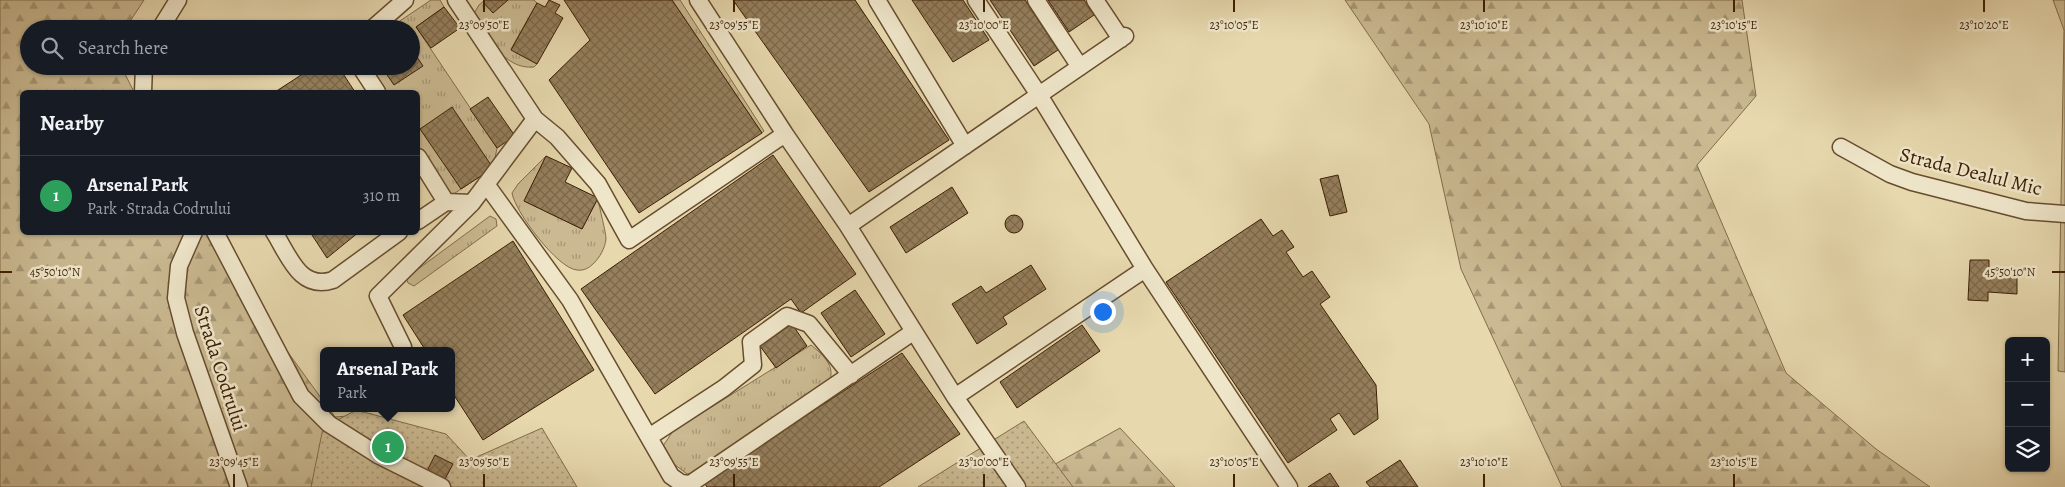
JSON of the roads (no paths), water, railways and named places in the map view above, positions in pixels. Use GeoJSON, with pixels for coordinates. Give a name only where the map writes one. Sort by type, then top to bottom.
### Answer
{"type":"FeatureCollection","features":[{"type":"Feature","properties":{"kind":"street"},"geometry":{"type":"LineString","coordinates":[[166,20],[178,0]]}},
{"type":"Feature","properties":{"kind":"street"},"geometry":{"type":"LineString","coordinates":[[382,20],[405,0]]}},
{"type":"Feature","properties":{"kind":"street"},"geometry":{"type":"LineString","coordinates":[[456,0],[535,119],[557,137],[598,184],[629,240],[785,134]]}},
{"type":"Feature","properties":{"kind":"street"},"geometry":{"type":"LineString","coordinates":[[698,0],[785,134],[848,226],[913,332],[1017,487]]}},
{"type":"Feature","properties":{"kind":"street"},"geometry":{"type":"LineString","coordinates":[[877,0],[965,146]]}},
{"type":"Feature","properties":{"kind":"street"},"geometry":{"type":"LineString","coordinates":[[976,0],[1039,95],[1145,269],[1289,487]]}},
{"type":"Feature","properties":{"kind":"street"},"geometry":{"type":"LineString","coordinates":[[1036,0],[1080,67]]}},
{"type":"Feature","properties":{"kind":"street"},"geometry":{"type":"LineString","coordinates":[[848,226],[1123,38],[1095,0]]}},
{"type":"Feature","properties":{"kind":"street"},"geometry":{"type":"LineString","coordinates":[[143,90],[144,75]]}},
{"type":"Feature","properties":{"kind":"street"},"geometry":{"type":"LineString","coordinates":[[366,75],[376,90]]}},
{"type":"Feature","properties":{"kind":"street"},"geometry":{"type":"LineString","coordinates":[[402,347],[378,296],[472,203],[535,119]]}},
{"type":"Feature","properties":{"kind":"street","name":"Strada Dealul Mic"},"geometry":{"type":"LineString","coordinates":[[1842,148],[1890,174],[1912,182],[2026,211],[2065,214]]}},
{"type":"Feature","properties":{"kind":"street"},"geometry":{"type":"LineString","coordinates":[[420,160],[446,202]]}},
{"type":"Feature","properties":{"kind":"street"},"geometry":{"type":"LineString","coordinates":[[486,184],[570,300],[671,476],[681,483],[690,484],[913,332]]}},
{"type":"Feature","properties":{"kind":"street"},"geometry":{"type":"LineString","coordinates":[[420,220],[446,202],[472,203]]}},
{"type":"Feature","properties":{"kind":"street","name":"Strada Codrului"},"geometry":{"type":"LineString","coordinates":[[193,235],[179,266],[176,298],[185,333],[239,487]]}},
{"type":"Feature","properties":{"kind":"street"},"geometry":{"type":"LineString","coordinates":[[217,235],[302,396],[328,424],[378,455],[442,487]]}},
{"type":"Feature","properties":{"kind":"street"},"geometry":{"type":"LineString","coordinates":[[276,235],[298,270],[306,278],[320,284],[333,280],[396,235]]}},
{"type":"Feature","properties":{"kind":"street"},"geometry":{"type":"LineString","coordinates":[[955,396],[1145,269]]}},
{"type":"Feature","properties":{"kind":"street"},"geometry":{"type":"LineString","coordinates":[[649,437],[724,388],[753,365],[751,342],[788,316],[809,324],[851,375]]}},
{"type":"Feature","properties":{"kind":"place","name":"Arsenal Park"},"geometry":{"type":"Point","coordinates":[388,447]}}]}
